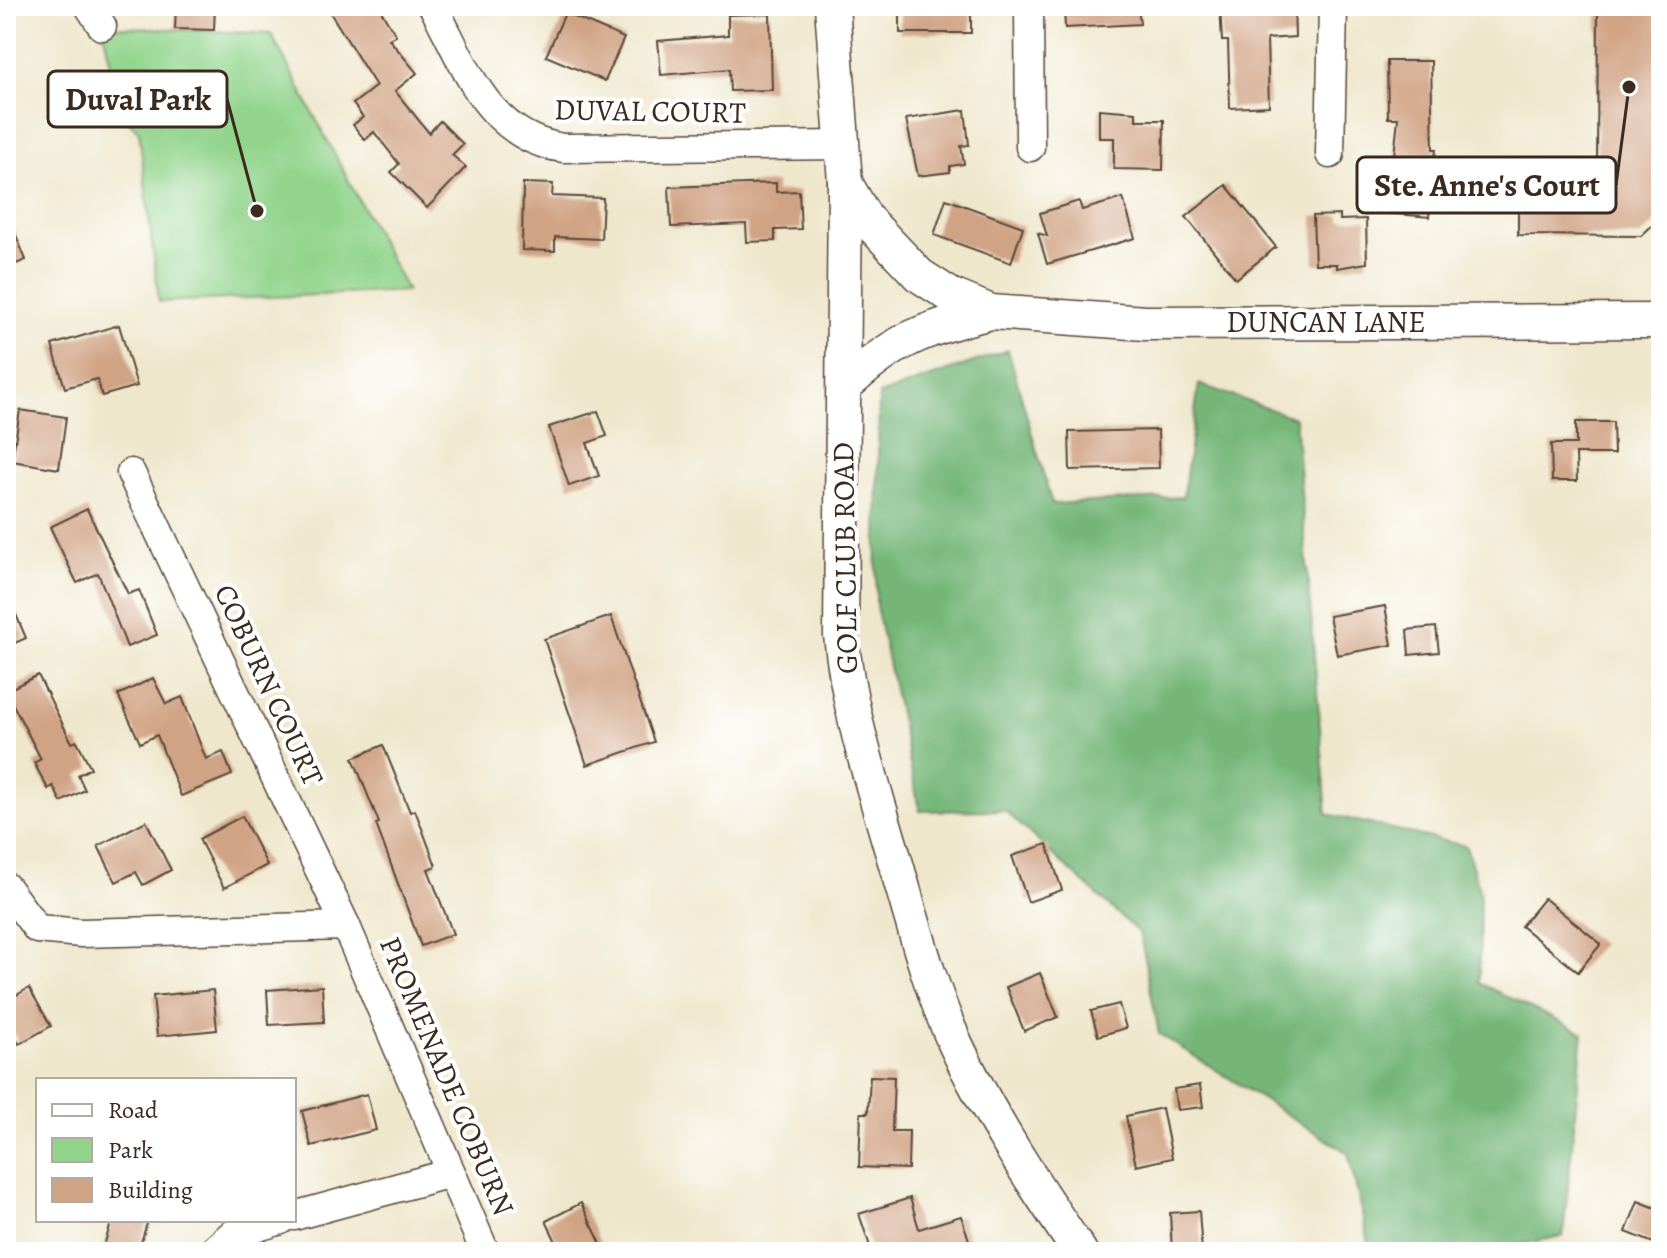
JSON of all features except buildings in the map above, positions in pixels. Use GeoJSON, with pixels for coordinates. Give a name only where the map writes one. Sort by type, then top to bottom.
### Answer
{"type":"FeatureCollection","features":[{"type":"Feature","properties":{"kind":"street","name":"DUVAL COURT"},"geometry":{"type":"LineString","coordinates":[[433,6],[488,106],[502,123],[542,145],[563,148],[843,145]]}},
{"type":"Feature","properties":{"kind":"street","name":"GOLF CLUB ROAD"},"geometry":{"type":"LineString","coordinates":[[832,6],[845,182],[841,635],[856,730],[932,985],[956,1044],[1005,1132],[1080,1252]]}},
{"type":"Feature","properties":{"kind":"street"},"geometry":{"type":"LineString","coordinates":[[1029,6],[1030,147]]}},
{"type":"Feature","properties":{"kind":"street"},"geometry":{"type":"LineString","coordinates":[[1330,154],[1333,6]]}},
{"type":"Feature","properties":{"kind":"street"},"geometry":{"type":"LineString","coordinates":[[845,182],[866,219],[919,275],[950,295],[991,312]]}},
{"type":"Feature","properties":{"kind":"street"},"geometry":{"type":"LineString","coordinates":[[844,387],[879,354],[914,335],[991,312]]}},
{"type":"Feature","properties":{"kind":"street","name":"DUNCAN LANE"},"geometry":{"type":"LineString","coordinates":[[991,312],[1145,323],[1661,321]]}},
{"type":"Feature","properties":{"kind":"street","name":"COBURN COURT"},"geometry":{"type":"LineString","coordinates":[[131,473],[346,926]]}},
{"type":"Feature","properties":{"kind":"street"},"geometry":{"type":"LineString","coordinates":[[6,887],[37,929],[81,933],[346,926]]}},
{"type":"Feature","properties":{"kind":"street","name":"PROMENADE COBURN"},"geometry":{"type":"LineString","coordinates":[[346,926],[485,1252]]}},
{"type":"Feature","properties":{"kind":"street"},"geometry":{"type":"LineString","coordinates":[[296,1215],[451,1173]]}},
{"type":"Feature","properties":{"kind":"street"},"geometry":{"type":"LineString","coordinates":[[212,1252],[231,1235],[274,1222]]}},
{"type":"Feature","properties":{"kind":"green space"},"geometry":{"type":"Polygon","coordinates":[[[102,26],[271,34],[407,291],[159,302],[139,131],[123,116],[102,26]]]}},
{"type":"Feature","properties":{"kind":"green space"},"geometry":{"type":"Polygon","coordinates":[[[1008,350],[1052,504],[1183,497],[1199,384],[1295,418],[1327,814],[1466,846],[1480,893],[1479,983],[1583,1033],[1563,1236],[1484,1252],[1371,1252],[1348,1153],[1159,1034],[1140,934],[1004,810],[920,811],[876,606],[879,395],[1008,350]]]}},
{"type":"Feature","properties":{"kind":"place","name":"Ste. Anne's Court"},"geometry":{"type":"Point","coordinates":[1629,87]}},
{"type":"Feature","properties":{"kind":"place","name":"Duval Park"},"geometry":{"type":"Point","coordinates":[257,211]}}]}
